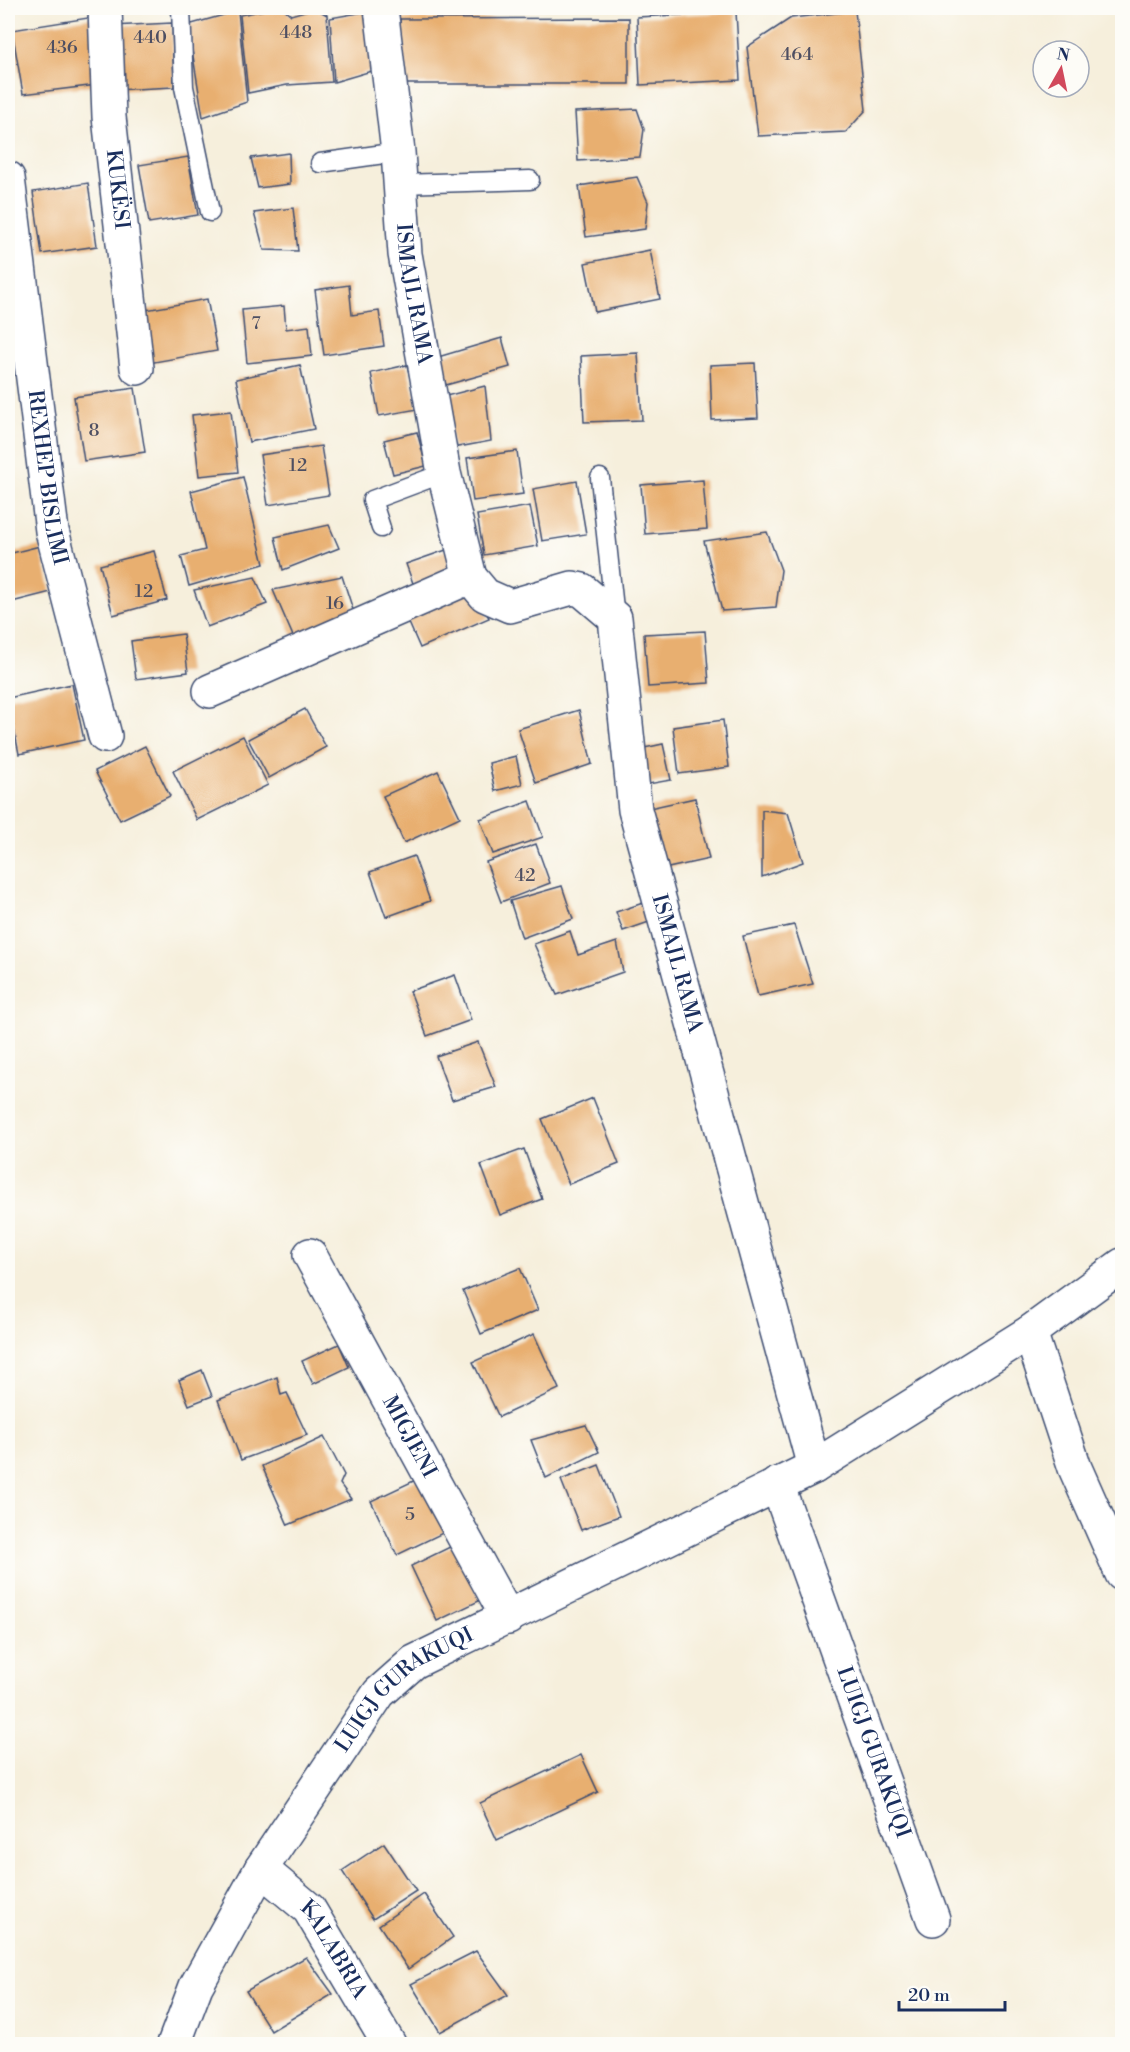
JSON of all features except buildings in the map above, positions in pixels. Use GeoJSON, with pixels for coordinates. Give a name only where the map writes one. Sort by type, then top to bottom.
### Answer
{"type":"FeatureCollection","features":[{"type":"Feature","properties":{"kind":"street","name":"KUKËSI"},"geometry":{"type":"LineString","coordinates":[[105,8],[109,117],[137,369]]}},
{"type":"Feature","properties":{"kind":"street","name":"ISMAJL RAMA"},"geometry":{"type":"LineString","coordinates":[[381,8],[398,152],[405,254],[444,473],[470,577]]}},
{"type":"Feature","properties":{"kind":"street","name":"REXHEP BISLIMI"},"geometry":{"type":"LineString","coordinates":[[8,178],[52,531],[105,736]]}},
{"type":"Feature","properties":{"kind":"street"},"geometry":{"type":"LineString","coordinates":[[210,691],[470,577],[485,595],[510,606],[572,588],[582,590],[615,618]]}},
{"type":"Feature","properties":{"kind":"street","name":"ISMAJL RAMA"},"geometry":{"type":"LineString","coordinates":[[615,618],[635,810],[814,1467]]}},
{"type":"Feature","properties":{"kind":"street","name":"MIGJENI"},"geometry":{"type":"LineString","coordinates":[[310,1255],[508,1618]]}},
{"type":"Feature","properties":{"kind":"street","name":"LUIGJ GURAKUQI"},"geometry":{"type":"LineString","coordinates":[[174,2044],[196,1986],[261,1869],[380,1693],[414,1662],[814,1467],[1030,1332],[1122,1265]]}},
{"type":"Feature","properties":{"kind":"street"},"geometry":{"type":"LineString","coordinates":[[1030,1332],[1075,1468],[1122,1574]]}},
{"type":"Feature","properties":{"kind":"street","name":"LUIGJ GURAKUQI"},"geometry":{"type":"LineString","coordinates":[[777,1484],[933,1919]]}},
{"type":"Feature","properties":{"kind":"street","name":"KALABRIA"},"geometry":{"type":"LineString","coordinates":[[261,1869],[309,1909],[389,2044]]}},
{"type":"Feature","properties":{"kind":"lane"},"geometry":{"type":"LineString","coordinates":[[181,8],[184,87],[210,212]]}},
{"type":"Feature","properties":{"kind":"lane"},"geometry":{"type":"LineString","coordinates":[[320,163],[398,152]]}},
{"type":"Feature","properties":{"kind":"lane"},"geometry":{"type":"LineString","coordinates":[[400,184],[530,180]]}},
{"type":"Feature","properties":{"kind":"lane"},"geometry":{"type":"LineString","coordinates":[[381,528],[372,500],[444,473]]}},
{"type":"Feature","properties":{"kind":"lane"},"geometry":{"type":"LineString","coordinates":[[600,478],[615,618]]}}]}
